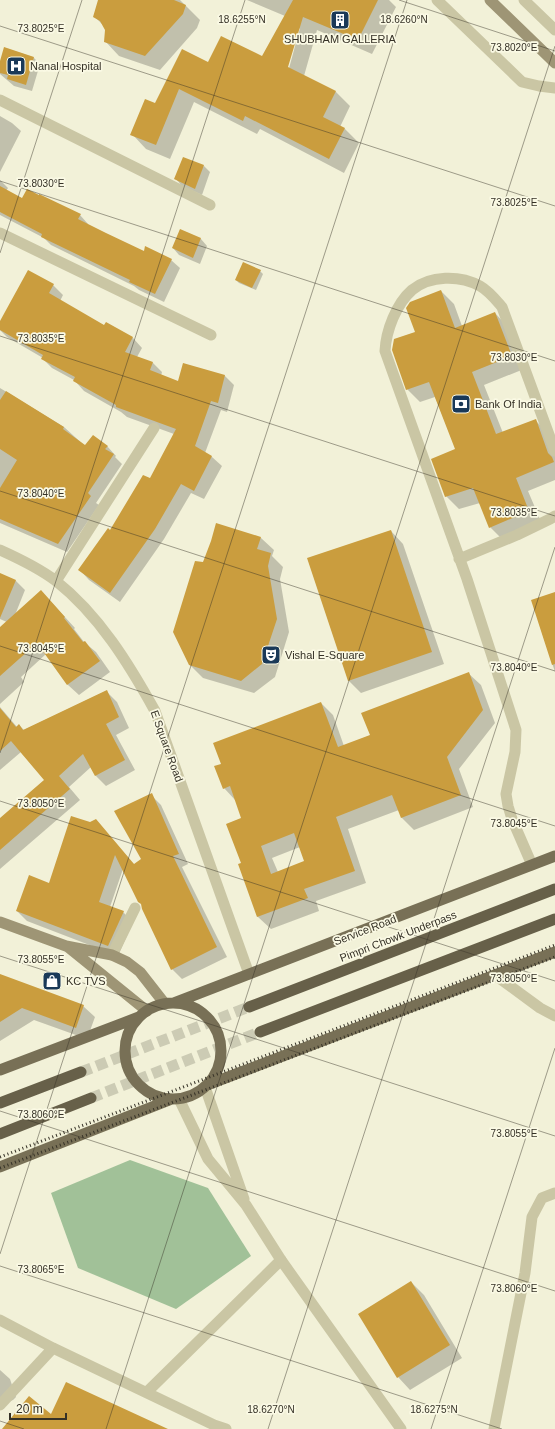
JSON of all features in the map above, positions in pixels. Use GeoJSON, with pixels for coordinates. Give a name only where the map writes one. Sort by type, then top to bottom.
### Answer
{"type":"FeatureCollection","features":[{"type":"Feature","properties":{"kind":"highway","name":"Pimpri Chowk Underpass"},"geometry":{"type":"LineString","coordinates":[[249,1007],[555,889]]}},
{"type":"Feature","properties":{"kind":"highway"},"geometry":{"type":"LineString","coordinates":[[260,1032],[555,919]]}},
{"type":"Feature","properties":{"kind":"highway"},"geometry":{"type":"LineString","coordinates":[[0,1103],[81,1072]]}},
{"type":"Feature","properties":{"kind":"highway"},"geometry":{"type":"LineString","coordinates":[[0,1134],[91,1098]]}},
{"type":"Feature","properties":{"kind":"main road"},"geometry":{"type":"LineString","coordinates":[[490,0],[555,63]]}},
{"type":"Feature","properties":{"kind":"main road","name":"Service Road"},"geometry":{"type":"LineString","coordinates":[[169,1003],[249,974],[555,856]]}},
{"type":"Feature","properties":{"kind":"main road"},"geometry":{"type":"LineString","coordinates":[[0,922],[66,946],[112,955],[127,962],[140,972],[169,1003]]}},
{"type":"Feature","properties":{"kind":"main road"},"geometry":{"type":"LineString","coordinates":[[66,946],[144,1014]]}},
{"type":"Feature","properties":{"kind":"main road"},"geometry":{"type":"LineString","coordinates":[[0,1167],[176,1099],[191,1096],[206,1086],[555,952]]}},
{"type":"Feature","properties":{"kind":"main road"},"geometry":{"type":"LineString","coordinates":[[0,1070],[169,1003],[183,1004],[200,1011],[214,1024],[218,1033],[221,1051],[220,1061],[213,1078],[206,1086]]}},
{"type":"Feature","properties":{"kind":"main road"},"geometry":{"type":"LineString","coordinates":[[144,1014],[129,1032],[126,1060],[129,1069],[133,1077],[146,1091],[164,1098],[176,1099]]}},
{"type":"Feature","properties":{"kind":"street"},"geometry":{"type":"LineString","coordinates":[[437,0],[522,82],[555,88]]}},
{"type":"Feature","properties":{"kind":"street"},"geometry":{"type":"LineString","coordinates":[[524,0],[555,30]]}},
{"type":"Feature","properties":{"kind":"street"},"geometry":{"type":"LineString","coordinates":[[0,100],[210,205]]}},
{"type":"Feature","properties":{"kind":"street"},"geometry":{"type":"LineString","coordinates":[[0,233],[211,335]]}},
{"type":"Feature","properties":{"kind":"street"},"geometry":{"type":"LineString","coordinates":[[532,865],[512,819],[506,794],[515,752],[516,730],[459,559],[385,351],[387,332],[402,302],[412,290],[426,283],[444,278],[464,280],[480,286],[499,303],[502,307],[555,451]]}},
{"type":"Feature","properties":{"kind":"street"},"geometry":{"type":"LineString","coordinates":[[56,581],[154,428]]}},
{"type":"Feature","properties":{"kind":"street"},"geometry":{"type":"LineString","coordinates":[[459,559],[517,535],[555,516]]}},
{"type":"Feature","properties":{"kind":"street","name":"E Square Road"},"geometry":{"type":"LineString","coordinates":[[0,550],[26,562],[56,581],[79,601],[112,641],[137,678],[155,712],[249,974]]}},
{"type":"Feature","properties":{"kind":"street"},"geometry":{"type":"LineString","coordinates":[[112,955],[135,908]]}},
{"type":"Feature","properties":{"kind":"street"},"geometry":{"type":"LineString","coordinates":[[495,975],[540,1008],[555,1016]]}},
{"type":"Feature","properties":{"kind":"street"},"geometry":{"type":"LineString","coordinates":[[206,1086],[246,1205]]}},
{"type":"Feature","properties":{"kind":"street"},"geometry":{"type":"LineString","coordinates":[[176,1099],[208,1159],[246,1205],[281,1260],[401,1429]]}},
{"type":"Feature","properties":{"kind":"street"},"geometry":{"type":"LineString","coordinates":[[494,1429],[525,1274],[532,1216],[542,1198],[555,1193]]}},
{"type":"Feature","properties":{"kind":"street"},"geometry":{"type":"LineString","coordinates":[[147,1392],[281,1260]]}},
{"type":"Feature","properties":{"kind":"street"},"geometry":{"type":"LineString","coordinates":[[0,1320],[53,1348],[147,1392],[214,1427],[226,1429]]}},
{"type":"Feature","properties":{"kind":"street"},"geometry":{"type":"LineString","coordinates":[[0,1405],[53,1348]]}},
{"type":"Feature","properties":{"kind":"green space"},"geometry":{"type":"Polygon","coordinates":[[[130,1160],[208,1188],[251,1256],[176,1309],[78,1268],[51,1193],[130,1160]]]}},
{"type":"Feature","properties":{"kind":"building"},"geometry":{"type":"Polygon","coordinates":[[[98,0],[174,0],[186,5],[183,14],[145,56],[104,42],[105,30],[100,21],[93,17],[98,0]]]}},
{"type":"Feature","properties":{"kind":"building"},"geometry":{"type":"Polygon","coordinates":[[[293,0],[378,0],[358,40],[303,17],[288,67],[336,91],[323,117],[345,128],[329,159],[245,116],[243,121],[179,89],[156,145],[130,135],[145,99],[155,103],[182,49],[208,62],[221,36],[262,56],[293,0]]]}},
{"type":"Feature","properties":{"kind":"building"},"geometry":{"type":"Polygon","coordinates":[[[4,47],[34,57],[26,85],[7,79],[8,75],[0,73],[0,61],[4,47]]]}},
{"type":"Feature","properties":{"kind":"building"},"geometry":{"type":"Polygon","coordinates":[[[183,157],[204,165],[195,189],[174,179],[183,157]]]}},
{"type":"Feature","properties":{"kind":"building"},"geometry":{"type":"Polygon","coordinates":[[[0,186],[22,198],[27,189],[39,194],[81,214],[78,219],[106,233],[144,251],[145,246],[172,259],[155,294],[129,282],[130,280],[41,237],[42,234],[0,212],[0,186]]]}},
{"type":"Feature","properties":{"kind":"building"},"geometry":{"type":"Polygon","coordinates":[[[180,229],[201,238],[193,258],[172,248],[180,229]]]}},
{"type":"Feature","properties":{"kind":"building"},"geometry":{"type":"Polygon","coordinates":[[[243,262],[261,270],[252,288],[235,280],[243,262]]]}},
{"type":"Feature","properties":{"kind":"building"},"geometry":{"type":"Polygon","coordinates":[[[28,270],[54,284],[49,293],[104,325],[106,322],[133,337],[125,352],[153,362],[150,370],[178,381],[183,363],[225,375],[218,403],[211,401],[195,446],[212,456],[194,491],[181,484],[155,529],[110,593],[78,570],[108,528],[110,530],[143,475],[150,478],[176,429],[116,407],[116,405],[73,381],[75,377],[41,359],[43,355],[0,330],[0,321],[28,270]]]}},
{"type":"Feature","properties":{"kind":"building","name":"Bank Of India"},"geometry":{"type":"Polygon","coordinates":[[[441,290],[455,328],[495,312],[512,356],[472,372],[496,434],[536,419],[548,453],[554,462],[516,478],[529,511],[489,528],[473,488],[445,497],[431,459],[455,449],[429,382],[406,390],[392,350],[394,339],[415,332],[406,308],[410,302],[441,290]]]}},
{"type":"Feature","properties":{"kind":"building"},"geometry":{"type":"Polygon","coordinates":[[[6,391],[64,427],[63,429],[85,445],[93,435],[108,446],[105,449],[114,454],[88,493],[91,496],[58,544],[0,519],[0,488],[17,460],[0,449],[0,400],[6,391]]]}},
{"type":"Feature","properties":{"kind":"building"},"geometry":{"type":"Polygon","coordinates":[[[216,523],[261,537],[257,549],[271,553],[268,566],[277,619],[262,664],[241,681],[189,665],[173,632],[195,561],[203,562],[216,523]]]}},
{"type":"Feature","properties":{"kind":"building"},"geometry":{"type":"Polygon","coordinates":[[[391,530],[432,652],[348,681],[307,558],[391,530]]]}},
{"type":"Feature","properties":{"kind":"building"},"geometry":{"type":"Polygon","coordinates":[[[0,573],[16,580],[0,618],[0,573]]]}},
{"type":"Feature","properties":{"kind":"building"},"geometry":{"type":"Polygon","coordinates":[[[41,590],[65,617],[64,618],[83,642],[85,641],[100,661],[67,685],[37,643],[0,676],[0,627],[41,590]]]}},
{"type":"Feature","properties":{"kind":"building"},"geometry":{"type":"Polygon","coordinates":[[[555,592],[555,664],[552,665],[531,600],[555,592]]]}},
{"type":"Feature","properties":{"kind":"building"},"geometry":{"type":"Polygon","coordinates":[[[469,672],[483,710],[447,757],[461,795],[401,818],[392,795],[336,817],[355,871],[304,889],[308,898],[257,917],[238,864],[241,863],[226,824],[241,818],[230,786],[223,789],[214,766],[221,764],[213,743],[321,702],[338,747],[370,735],[361,713],[469,672]],[[294,833],[261,846],[271,874],[304,861],[294,833]]]}},
{"type":"Feature","properties":{"kind":"building"},"geometry":{"type":"Polygon","coordinates":[[[107,690],[119,717],[106,724],[125,760],[95,776],[83,754],[59,776],[70,789],[0,850],[0,818],[44,780],[11,741],[0,751],[0,708],[16,727],[19,724],[23,730],[107,690]]]}},
{"type":"Feature","properties":{"kind":"building"},"geometry":{"type":"Polygon","coordinates":[[[152,793],[179,854],[173,856],[217,947],[171,970],[141,904],[138,902],[115,855],[99,902],[124,911],[108,946],[16,911],[29,875],[49,883],[71,816],[90,822],[96,819],[134,864],[141,859],[114,811],[152,793]]]}},
{"type":"Feature","properties":{"kind":"building"},"geometry":{"type":"Polygon","coordinates":[[[0,974],[84,1005],[76,1028],[22,1008],[0,1022],[0,974]]]}},
{"type":"Feature","properties":{"kind":"building"},"geometry":{"type":"Polygon","coordinates":[[[411,1281],[450,1345],[397,1378],[358,1314],[411,1281]]]}},
{"type":"Feature","properties":{"kind":"building"},"geometry":{"type":"Polygon","coordinates":[[[66,1382],[168,1429],[2,1429],[29,1396],[51,1414],[66,1382]]]}},
{"type":"Feature","properties":{"kind":"tunnel"},"geometry":{"type":"LineString","coordinates":[[81,1072],[249,1007]]}},
{"type":"Feature","properties":{"kind":"tunnel"},"geometry":{"type":"LineString","coordinates":[[91,1098],[260,1032]]}},
{"type":"Feature","properties":{"kind":"railway"},"geometry":{"type":"LineString","coordinates":[[0,1157],[555,945]]}},
{"type":"Feature","properties":{"kind":"railway"},"geometry":{"type":"LineString","coordinates":[[0,1168],[555,957]]}},
{"type":"Feature","properties":{"kind":"place","name":"SHUBHAM GALLERIA"},"geometry":{"type":"Point","coordinates":[340,20]}},
{"type":"Feature","properties":{"kind":"place","name":"Nanal Hospital"},"geometry":{"type":"Point","coordinates":[16,66]}},
{"type":"Feature","properties":{"kind":"place","name":"Bank Of India"},"geometry":{"type":"Point","coordinates":[461,404]}},
{"type":"Feature","properties":{"kind":"place","name":"Vishal E-Square"},"geometry":{"type":"Point","coordinates":[271,655]}},
{"type":"Feature","properties":{"kind":"place","name":"KC TVS"},"geometry":{"type":"Point","coordinates":[52,981]}}]}
